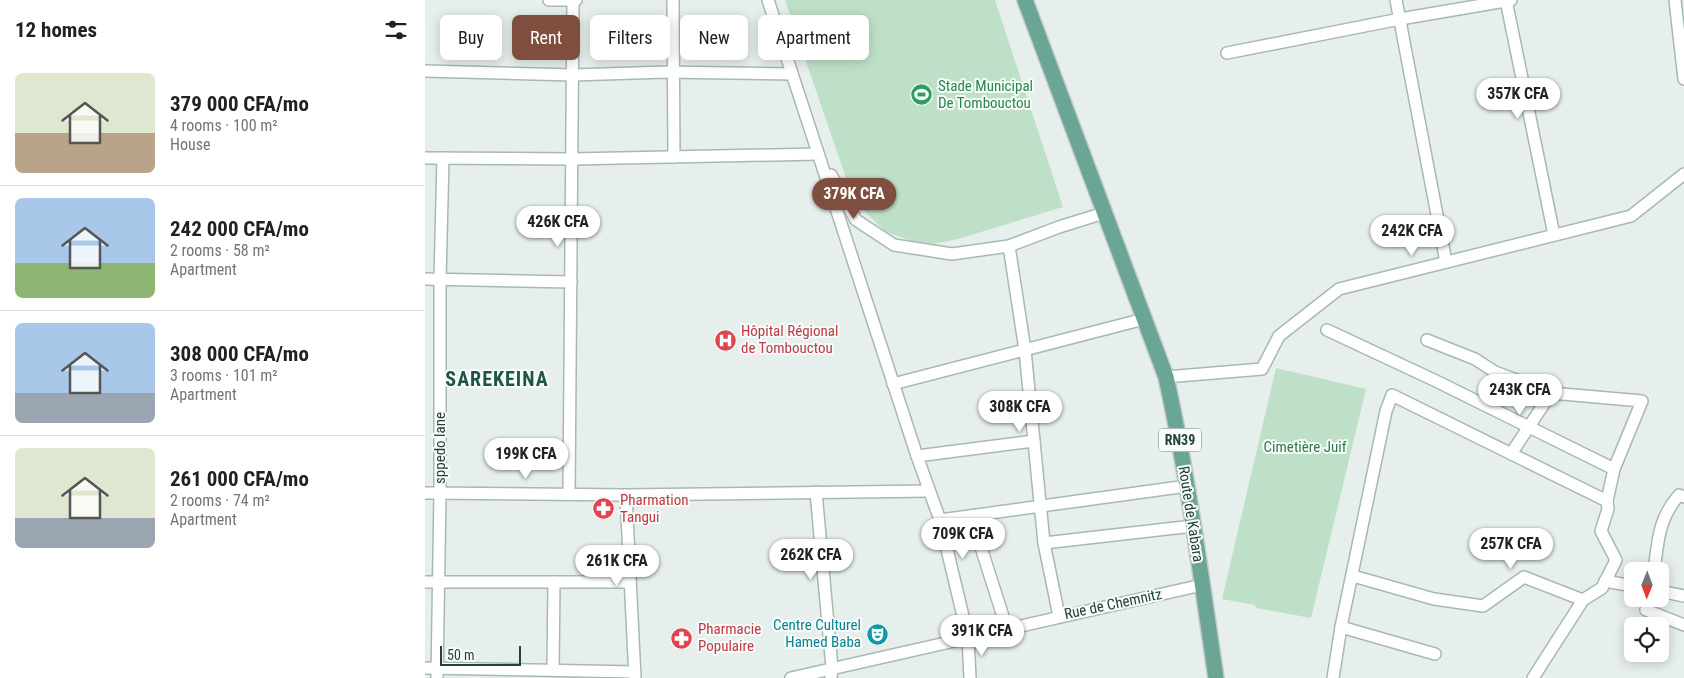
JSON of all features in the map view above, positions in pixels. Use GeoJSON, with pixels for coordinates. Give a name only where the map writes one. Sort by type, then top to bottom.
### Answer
{"type":"FeatureCollection","features":[{"type":"Feature","properties":{"kind":"main road","name":"RN39"},"geometry":{"type":"LineString","coordinates":[[1025,0],[1104,212]]}},
{"type":"Feature","properties":{"kind":"main road","name":"Route de Kabara"},"geometry":{"type":"LineString","coordinates":[[1104,212],[1165,377],[1180,440],[1216,678]]}},
{"type":"Feature","properties":{"kind":"street"},"geometry":{"type":"LineString","coordinates":[[549,0],[574,0],[569,494]]}},
{"type":"Feature","properties":{"kind":"street"},"geometry":{"type":"LineString","coordinates":[[673,0],[674,157]]}},
{"type":"Feature","properties":{"kind":"street"},"geometry":{"type":"LineString","coordinates":[[768,0],[928,491],[940,520],[967,637],[970,678]]}},
{"type":"Feature","properties":{"kind":"street"},"geometry":{"type":"LineString","coordinates":[[1396,0],[1445,262]]}},
{"type":"Feature","properties":{"kind":"street"},"geometry":{"type":"LineString","coordinates":[[1227,53],[1400,18],[1508,0],[1554,235]]}},
{"type":"Feature","properties":{"kind":"street"},"geometry":{"type":"LineString","coordinates":[[1675,0],[1684,79]]}},
{"type":"Feature","properties":{"kind":"street"},"geometry":{"type":"LineString","coordinates":[[425,71],[573,75],[674,72],[792,74]]}},
{"type":"Feature","properties":{"kind":"street"},"geometry":{"type":"LineString","coordinates":[[425,158],[572,159],[819,154]]}},
{"type":"Feature","properties":{"kind":"street"},"geometry":{"type":"LineString","coordinates":[[819,154],[856,220],[894,245],[951,254],[1009,246],[1104,212]]}},
{"type":"Feature","properties":{"kind":"street","name":"sppedo lane"},"geometry":{"type":"LineString","coordinates":[[433,671],[440,493],[440,279],[443,158]]}},
{"type":"Feature","properties":{"kind":"street"},"geometry":{"type":"LineString","coordinates":[[1165,377],[1262,369],[1279,336],[1339,289],[1631,216],[1684,174]]}},
{"type":"Feature","properties":{"kind":"street"},"geometry":{"type":"LineString","coordinates":[[1009,246],[1025,350],[1044,543],[1059,616]]}},
{"type":"Feature","properties":{"kind":"street"},"geometry":{"type":"LineString","coordinates":[[425,279],[571,282]]}},
{"type":"Feature","properties":{"kind":"street"},"geometry":{"type":"LineString","coordinates":[[893,384],[1144,319]]}},
{"type":"Feature","properties":{"kind":"street"},"geometry":{"type":"LineString","coordinates":[[1327,330],[1529,426],[1614,469]]}},
{"type":"Feature","properties":{"kind":"street"},"geometry":{"type":"LineString","coordinates":[[1427,340],[1475,359],[1495,372],[1551,393],[1642,401],[1614,469],[1607,501],[1608,509],[1601,531],[1616,560],[1601,588],[1583,600],[1533,678]]}},
{"type":"Feature","properties":{"kind":"street"},"geometry":{"type":"LineString","coordinates":[[1511,454],[1551,393]]}},
{"type":"Feature","properties":{"kind":"street"},"geometry":{"type":"LineString","coordinates":[[1333,678],[1341,628],[1385,411],[1393,395],[1607,501]]}},
{"type":"Feature","properties":{"kind":"street"},"geometry":{"type":"LineString","coordinates":[[917,456],[1034,441]]}},
{"type":"Feature","properties":{"kind":"street"},"geometry":{"type":"LineString","coordinates":[[940,520],[1187,486]]}},
{"type":"Feature","properties":{"kind":"street"},"geometry":{"type":"LineString","coordinates":[[425,493],[626,495],[928,491]]}},
{"type":"Feature","properties":{"kind":"street"},"geometry":{"type":"LineString","coordinates":[[816,492],[831,673]]}},
{"type":"Feature","properties":{"kind":"street"},"geometry":{"type":"LineString","coordinates":[[433,671],[553,670],[635,675],[626,495]]}},
{"type":"Feature","properties":{"kind":"street"},"geometry":{"type":"LineString","coordinates":[[1655,562],[1662,521],[1672,502],[1679,495],[1684,497]]}},
{"type":"Feature","properties":{"kind":"street"},"geometry":{"type":"LineString","coordinates":[[971,516],[1007,629]]}},
{"type":"Feature","properties":{"kind":"street"},"geometry":{"type":"LineString","coordinates":[[1044,543],[1193,526]]}},
{"type":"Feature","properties":{"kind":"street"},"geometry":{"type":"LineString","coordinates":[[1353,576],[1434,599],[1483,606],[1524,577],[1583,600]]}},
{"type":"Feature","properties":{"kind":"street"},"geometry":{"type":"LineString","coordinates":[[1605,581],[1624,584]]}},
{"type":"Feature","properties":{"kind":"street"},"geometry":{"type":"LineString","coordinates":[[425,582],[630,582]]}},
{"type":"Feature","properties":{"kind":"street"},"geometry":{"type":"LineString","coordinates":[[553,670],[554,582]]}},
{"type":"Feature","properties":{"kind":"street","name":"Rue de Chemnitz"},"geometry":{"type":"LineString","coordinates":[[791,678],[831,673],[967,637],[1202,585]]}},
{"type":"Feature","properties":{"kind":"street"},"geometry":{"type":"LineString","coordinates":[[1669,594],[1684,596]]}},
{"type":"Feature","properties":{"kind":"street"},"geometry":{"type":"LineString","coordinates":[[1647,608],[1646,610],[1684,625]]}},
{"type":"Feature","properties":{"kind":"street"},"geometry":{"type":"LineString","coordinates":[[1341,628],[1435,654]]}},
{"type":"Feature","properties":{"kind":"green space","name":"Stade Municipal De Tombouctou"},"geometry":{"type":"Polygon","coordinates":[[[785,0],[995,0],[1063,207],[958,239],[932,244],[912,241],[886,232],[865,212],[850,190],[806,60],[869,60],[869,15],[790,15],[785,0]]]}},
{"type":"Feature","properties":{"kind":"green space","name":"Cimetière Juif"},"geometry":{"type":"Polygon","coordinates":[[[1276,368],[1366,389],[1311,618],[1256,608],[1255,605],[1222,599],[1276,368]]]}},
{"type":"Feature","properties":{"kind":"place","name":"Stade Municipal De Tombouctou"},"geometry":{"type":"Point","coordinates":[922,95]}},
{"type":"Feature","properties":{"kind":"place","name":"Hôpital Régional de Tombouctou"},"geometry":{"type":"Point","coordinates":[725,340]}},
{"type":"Feature","properties":{"kind":"place","name":"Pharmation Tangui"},"geometry":{"type":"Point","coordinates":[604,509]}},
{"type":"Feature","properties":{"kind":"place","name":"Centre Culturel Hamed Baba"},"geometry":{"type":"Point","coordinates":[877,634]}},
{"type":"Feature","properties":{"kind":"place","name":"Pharmacie Populaire"},"geometry":{"type":"Point","coordinates":[682,638]}},
{"type":"Feature","properties":{"kind":"district","name":"SAREKEINA"},"geometry":{"type":"Point","coordinates":[497,379]}}]}
